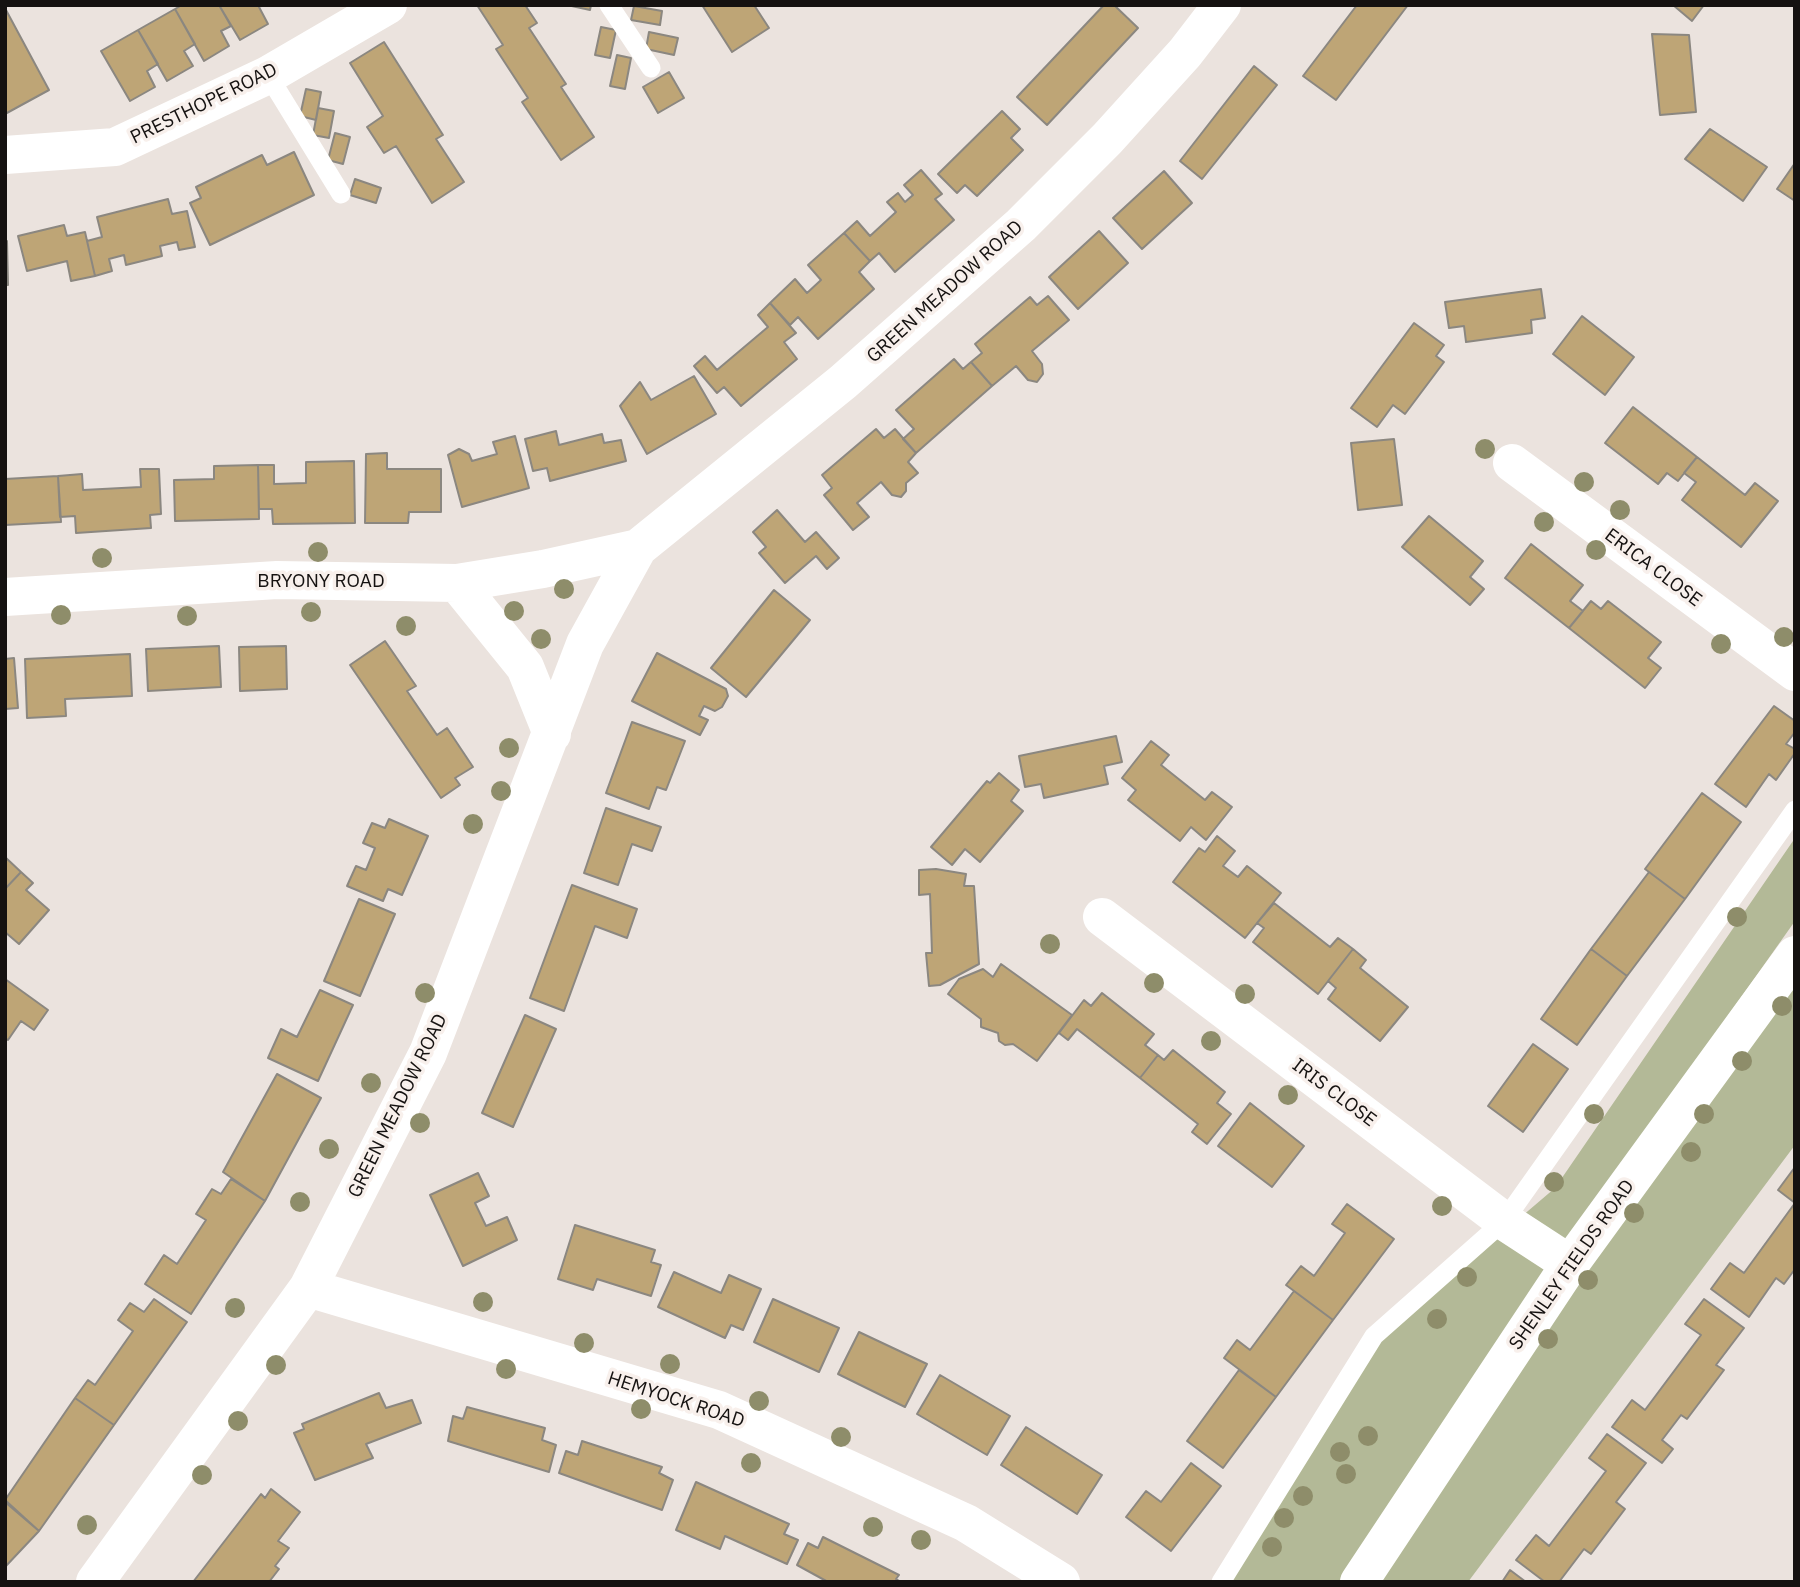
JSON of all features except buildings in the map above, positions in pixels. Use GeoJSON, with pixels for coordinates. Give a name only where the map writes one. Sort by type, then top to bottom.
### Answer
{"type":"FeatureCollection","features":[{"type":"Feature","properties":{"kind":"street","name":"PRESTHOPE ROAD"},"geometry":{"type":"LineString","coordinates":[[5,155],[115,147],[268,75],[388,5]]}},
{"type":"Feature","properties":{"kind":"street","name":"GREEN MEADOW ROAD"},"geometry":{"type":"LineString","coordinates":[[94,1582],[308,1288],[428,1053],[585,644],[638,548],[843,383],[1021,225],[1107,139],[1185,53],[1222,5]]}},
{"type":"Feature","properties":{"kind":"street","name":"ERICA CLOSE"},"geometry":{"type":"LineString","coordinates":[[1512,463],[1795,672]]}},
{"type":"Feature","properties":{"kind":"street","name":"GREEN MEADOW ROAD"},"geometry":{"type":"LineString","coordinates":[[457,583],[543,569],[638,548]]}},
{"type":"Feature","properties":{"kind":"street","name":"BRYONY ROAD"},"geometry":{"type":"LineString","coordinates":[[5,597],[277,580],[457,583]]}},
{"type":"Feature","properties":{"kind":"street"},"geometry":{"type":"LineString","coordinates":[[457,583],[525,667],[552,734]]}},
{"type":"Feature","properties":{"kind":"street","name":"IRIS CLOSE"},"geometry":{"type":"LineString","coordinates":[[1102,918],[1504,1221],[1570,1264]]}},
{"type":"Feature","properties":{"kind":"street","name":"SHENLEY FIELDS ROAD"},"geometry":{"type":"LineString","coordinates":[[1359,1582],[1570,1264],[1795,955]]}},
{"type":"Feature","properties":{"kind":"street","name":"HEMYOCK ROAD"},"geometry":{"type":"LineString","coordinates":[[308,1288],[719,1410],[966,1523],[1061,1582]]}},
{"type":"Feature","properties":{"kind":"lane"},"geometry":{"type":"LineString","coordinates":[[609,5],[651,68]]}},
{"type":"Feature","properties":{"kind":"lane"},"geometry":{"type":"LineString","coordinates":[[268,75],[341,194]]}},
{"type":"Feature","properties":{"kind":"lane"},"geometry":{"type":"LineString","coordinates":[[1221,1582],[1374,1336],[1504,1221],[1795,810]]}},
{"type":"Feature","properties":{"kind":"green space"},"geometry":{"type":"Polygon","coordinates":[[[1795,838],[1795,921],[1508,1327],[1721,1075],[1795,977],[1795,1145],[1468,1582],[1229,1582],[1380,1337],[1555,1188],[1795,838]]]}}]}
